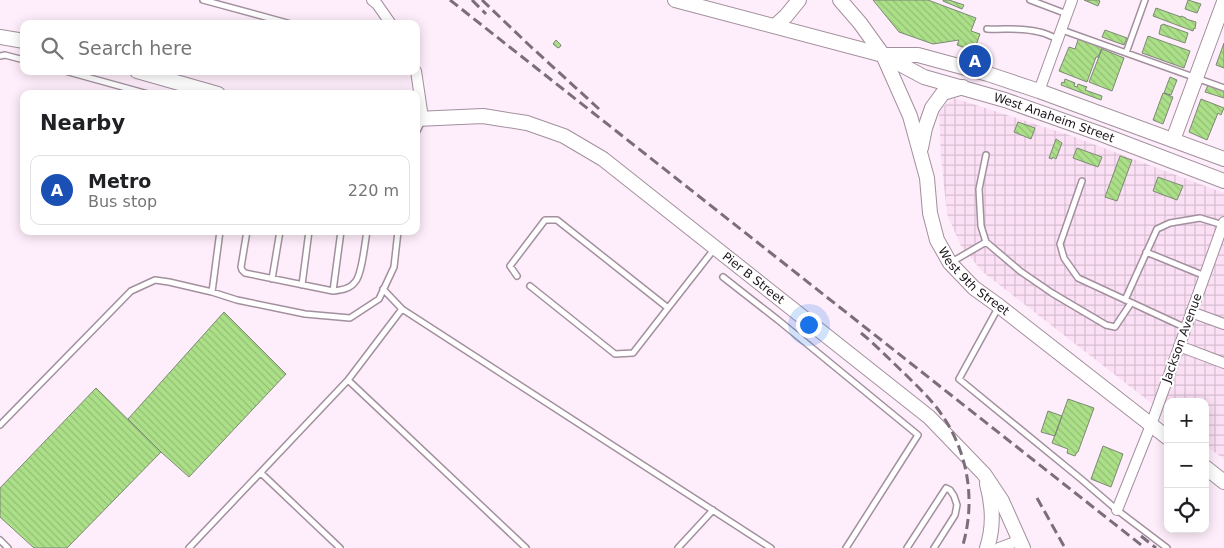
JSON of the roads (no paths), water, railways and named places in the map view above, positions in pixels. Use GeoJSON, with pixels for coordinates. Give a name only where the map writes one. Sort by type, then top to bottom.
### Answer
{"type":"FeatureCollection","features":[{"type":"Feature","properties":{"kind":"main road","name":"West Anaheim Street"},"geometry":{"type":"LineString","coordinates":[[675,0],[883,55],[924,77],[998,97],[1224,181]]}},
{"type":"Feature","properties":{"kind":"main road"},"geometry":{"type":"LineString","coordinates":[[775,26],[799,0]]}},
{"type":"Feature","properties":{"kind":"main road"},"geometry":{"type":"LineString","coordinates":[[840,0],[860,23],[883,55]]}},
{"type":"Feature","properties":{"kind":"main road"},"geometry":{"type":"LineString","coordinates":[[1173,140],[1224,2]]}},
{"type":"Feature","properties":{"kind":"main road"},"geometry":{"type":"LineString","coordinates":[[0,37],[20,41]]}},
{"type":"Feature","properties":{"kind":"main road","name":"West Anaheim Street"},"geometry":{"type":"LineString","coordinates":[[883,55],[918,55],[961,66],[1039,91],[1224,160]]}},
{"type":"Feature","properties":{"kind":"main road","name":"West 9th Street"},"geometry":{"type":"LineString","coordinates":[[883,55],[910,116],[927,178],[930,213],[934,231],[950,264],[974,288],[1000,306],[1164,435]]}},
{"type":"Feature","properties":{"kind":"main road"},"geometry":{"type":"LineString","coordinates":[[151,75],[204,90]]}},
{"type":"Feature","properties":{"kind":"main road"},"geometry":{"type":"LineString","coordinates":[[920,152],[932,108],[943,93],[963,87]]}},
{"type":"Feature","properties":{"kind":"main road","name":"Pier B Street"},"geometry":{"type":"LineString","coordinates":[[420,118],[484,116],[527,123],[564,136],[604,159],[929,417],[984,474],[1002,501],[1022,544]]}},
{"type":"Feature","properties":{"kind":"main road"},"geometry":{"type":"LineString","coordinates":[[1209,470],[1224,482]]}},
{"type":"Feature","properties":{"kind":"main road"},"geometry":{"type":"LineString","coordinates":[[984,474],[991,502],[992,515],[991,532],[987,548]]}},
{"type":"Feature","properties":{"kind":"street"},"geometry":{"type":"LineString","coordinates":[[372,0],[388,20]]}},
{"type":"Feature","properties":{"kind":"street"},"geometry":{"type":"LineString","coordinates":[[1039,91],[1072,0]]}},
{"type":"Feature","properties":{"kind":"street"},"geometry":{"type":"LineString","coordinates":[[416,75],[418,90]]}},
{"type":"Feature","properties":{"kind":"street","name":"Jackson Avenue"},"geometry":{"type":"LineString","coordinates":[[1117,510],[1151,424],[1224,223]]}},
{"type":"Feature","properties":{"kind":"street"},"geometry":{"type":"LineString","coordinates":[[1191,312],[1224,324]]}},
{"type":"Feature","properties":{"kind":"street"},"geometry":{"type":"LineString","coordinates":[[1179,346],[1224,363]]}},
{"type":"Feature","properties":{"kind":"street"},"geometry":{"type":"LineString","coordinates":[[999,548],[1022,544]]}},
{"type":"Feature","properties":{"kind":"lane"},"geometry":{"type":"LineString","coordinates":[[203,0],[276,20]]}},
{"type":"Feature","properties":{"kind":"lane"},"geometry":{"type":"LineString","coordinates":[[1126,53],[1145,0]]}},
{"type":"Feature","properties":{"kind":"lane"},"geometry":{"type":"LineString","coordinates":[[1033,1],[1067,14]]}},
{"type":"Feature","properties":{"kind":"lane"},"geometry":{"type":"LineString","coordinates":[[987,29],[1019,29],[1060,34],[1126,53],[1224,88]]}},
{"type":"Feature","properties":{"kind":"lane"},"geometry":{"type":"LineString","coordinates":[[0,56],[5,55],[20,59]]}},
{"type":"Feature","properties":{"kind":"lane"},"geometry":{"type":"LineString","coordinates":[[79,75],[134,90]]}},
{"type":"Feature","properties":{"kind":"lane"},"geometry":{"type":"LineString","coordinates":[[986,155],[979,189],[981,226],[986,242],[1052,293],[1106,325],[1115,327],[1131,302]]}},
{"type":"Feature","properties":{"kind":"lane"},"geometry":{"type":"LineString","coordinates":[[1082,182],[1060,244],[1064,258],[1078,278],[1186,328]]}},
{"type":"Feature","properties":{"kind":"lane"},"geometry":{"type":"LineString","coordinates":[[1125,300],[1156,229],[1170,223],[1200,218],[1224,223]]}},
{"type":"Feature","properties":{"kind":"lane"},"geometry":{"type":"LineString","coordinates":[[517,276],[510,266],[545,220],[557,220],[668,308]]}},
{"type":"Feature","properties":{"kind":"lane"},"geometry":{"type":"LineString","coordinates":[[212,292],[219,235]]}},
{"type":"Feature","properties":{"kind":"lane"},"geometry":{"type":"LineString","coordinates":[[246,235],[241,267],[244,273],[333,291],[346,288],[355,282],[359,273],[366,235]]}},
{"type":"Feature","properties":{"kind":"lane"},"geometry":{"type":"LineString","coordinates":[[272,279],[279,235]]}},
{"type":"Feature","properties":{"kind":"lane"},"geometry":{"type":"LineString","coordinates":[[302,285],[308,235]]}},
{"type":"Feature","properties":{"kind":"lane"},"geometry":{"type":"LineString","coordinates":[[333,291],[340,235]]}},
{"type":"Feature","properties":{"kind":"lane"},"geometry":{"type":"LineString","coordinates":[[0,426],[131,291],[155,280],[305,314],[350,318],[379,299],[394,267],[398,235]]}},
{"type":"Feature","properties":{"kind":"lane"},"geometry":{"type":"LineString","coordinates":[[950,264],[986,242]]}},
{"type":"Feature","properties":{"kind":"lane"},"geometry":{"type":"LineString","coordinates":[[530,286],[616,354],[633,354],[715,248]]}},
{"type":"Feature","properties":{"kind":"lane"},"geometry":{"type":"LineString","coordinates":[[1146,252],[1204,276]]}},
{"type":"Feature","properties":{"kind":"lane"},"geometry":{"type":"LineString","coordinates":[[723,277],[918,435],[846,548]]}},
{"type":"Feature","properties":{"kind":"lane"},"geometry":{"type":"LineString","coordinates":[[383,289],[402,309],[772,548]]}},
{"type":"Feature","properties":{"kind":"lane"},"geometry":{"type":"LineString","coordinates":[[1000,306],[958,379],[1117,510],[1167,548]]}},
{"type":"Feature","properties":{"kind":"lane"},"geometry":{"type":"LineString","coordinates":[[189,548],[348,380],[402,309]]}},
{"type":"Feature","properties":{"kind":"lane"},"geometry":{"type":"LineString","coordinates":[[348,380],[526,548]]}},
{"type":"Feature","properties":{"kind":"lane"},"geometry":{"type":"LineString","coordinates":[[261,473],[340,548]]}},
{"type":"Feature","properties":{"kind":"lane"},"geometry":{"type":"LineString","coordinates":[[908,548],[945,490],[948,489],[954,496],[957,504],[955,515],[934,548]]}},
{"type":"Feature","properties":{"kind":"lane"},"geometry":{"type":"LineString","coordinates":[[678,548],[713,510]]}},
{"type":"Feature","properties":{"kind":"lane"},"geometry":{"type":"LineString","coordinates":[[0,540],[8,548]]}},
{"type":"Feature","properties":{"kind":"railway"},"geometry":{"type":"LineString","coordinates":[[450,0],[1145,548]]}},
{"type":"Feature","properties":{"kind":"railway"},"geometry":{"type":"LineString","coordinates":[[472,0],[486,14]]}},
{"type":"Feature","properties":{"kind":"railway"},"geometry":{"type":"LineString","coordinates":[[482,0],[599,109]]}},
{"type":"Feature","properties":{"kind":"railway"},"geometry":{"type":"LineString","coordinates":[[861,333],[925,394],[951,430],[964,462],[969,496],[969,514],[962,548]]}},
{"type":"Feature","properties":{"kind":"railway"},"geometry":{"type":"LineString","coordinates":[[1037,498],[1065,548]]}},
{"type":"Feature","properties":{"kind":"railway"},"geometry":{"type":"LineString","coordinates":[[1141,536],[1156,548]]}},
{"type":"Feature","properties":{"kind":"place","name":"Metro"},"geometry":{"type":"Point","coordinates":[975,61]}}]}
